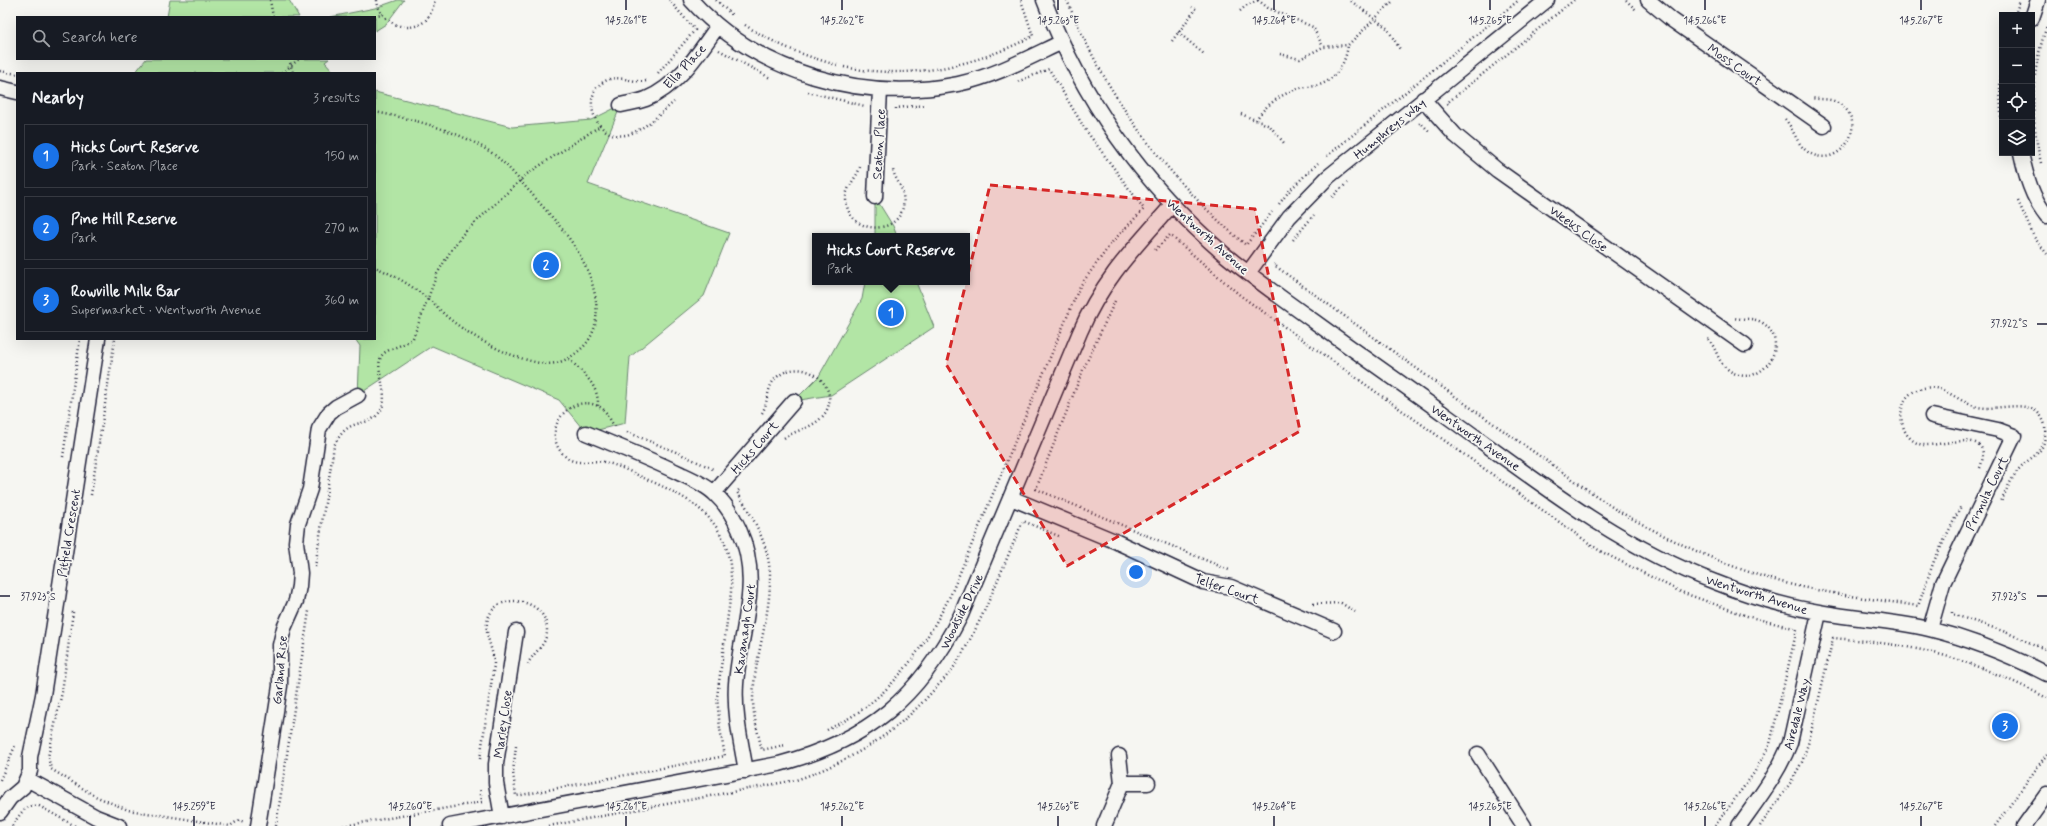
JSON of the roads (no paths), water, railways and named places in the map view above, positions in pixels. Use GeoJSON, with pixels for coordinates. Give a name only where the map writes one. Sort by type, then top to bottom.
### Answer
{"type":"FeatureCollection","features":[{"type":"Feature","properties":{"kind":"street"},"geometry":{"type":"LineString","coordinates":[[691,0],[718,27],[744,45],[787,67],[810,76],[880,90],[929,88],[964,82],[1012,67],[1062,42]]}},
{"type":"Feature","properties":{"kind":"street","name":"Wentworth Avenue"},"geometry":{"type":"LineString","coordinates":[[1044,0],[1062,42],[1095,106],[1116,137],[1141,170],[1172,205],[1223,253],[1248,273],[1499,454],[1612,532],[1682,569],[1759,597],[1819,613],[1930,630],[2000,653],[2047,674]]}},
{"type":"Feature","properties":{"kind":"street","name":"Humphreys Way"},"geometry":{"type":"LineString","coordinates":[[1248,273],[1280,229],[1311,194],[1424,99],[1547,0]]}},
{"type":"Feature","properties":{"kind":"street","name":"Moss Court"},"geometry":{"type":"LineString","coordinates":[[1648,0],[1672,20],[1824,126]]}},
{"type":"Feature","properties":{"kind":"street"},"geometry":{"type":"LineString","coordinates":[[2034,12],[2038,0]]}},
{"type":"Feature","properties":{"kind":"street","name":"Ella Place"},"geometry":{"type":"LineString","coordinates":[[621,105],[644,100],[667,86],[689,64],[718,27]]}},
{"type":"Feature","properties":{"kind":"street"},"geometry":{"type":"LineString","coordinates":[[0,88],[16,92]]}},
{"type":"Feature","properties":{"kind":"street","name":"Seaton Place"},"geometry":{"type":"LineString","coordinates":[[875,197],[880,90]]}},
{"type":"Feature","properties":{"kind":"street","name":"Weeks Close"},"geometry":{"type":"LineString","coordinates":[[1424,99],[1455,135],[1497,170],[1745,345]]}},
{"type":"Feature","properties":{"kind":"street"},"geometry":{"type":"LineString","coordinates":[[2022,156],[2031,190],[2040,208],[2047,216]]}},
{"type":"Feature","properties":{"kind":"street","name":"Woodside Drive"},"geometry":{"type":"LineString","coordinates":[[450,826],[746,771],[801,758],[832,746],[874,723],[911,691],[937,659],[949,640],[962,615],[1080,332],[1094,303],[1128,253],[1172,205]]}},
{"type":"Feature","properties":{"kind":"street","name":"Pitfield Crescent"},"geometry":{"type":"LineString","coordinates":[[0,812],[10,798],[23,787],[27,779],[43,695],[98,340]]}},
{"type":"Feature","properties":{"kind":"street","name":"Garland Rise"},"geometry":{"type":"LineString","coordinates":[[252,824],[280,686],[280,645],[284,628],[296,601],[300,586],[297,533],[300,515],[310,489],[319,429],[336,406],[358,394]]}},
{"type":"Feature","properties":{"kind":"street","name":"Hicks Court"},"geometry":{"type":"LineString","coordinates":[[714,493],[794,401]]}},
{"type":"Feature","properties":{"kind":"street","name":"Primula Court"},"geometry":{"type":"LineString","coordinates":[[1930,630],[1942,583],[2014,436],[1998,430],[1932,416]]}},
{"type":"Feature","properties":{"kind":"street","name":"Kavanagh Court"},"geometry":{"type":"LineString","coordinates":[[586,433],[663,465],[714,493],[736,524],[745,546],[750,572],[748,607],[738,669],[736,698],[738,725],[746,771]]}},
{"type":"Feature","properties":{"kind":"street","name":"Telfer Court"},"geometry":{"type":"LineString","coordinates":[[1011,498],[1117,542],[1203,582],[1231,587],[1334,631]]}},
{"type":"Feature","properties":{"kind":"street","name":"Airedale Way"},"geometry":{"type":"LineString","coordinates":[[1739,826],[1768,786],[1790,743],[1819,613]]}},
{"type":"Feature","properties":{"kind":"street","name":"Marley Close"},"geometry":{"type":"LineString","coordinates":[[502,817],[496,783],[496,764],[516,632]]}},
{"type":"Feature","properties":{"kind":"street"},"geometry":{"type":"LineString","coordinates":[[1478,754],[1524,826]]}},
{"type":"Feature","properties":{"kind":"street"},"geometry":{"type":"LineString","coordinates":[[1104,826],[1122,783],[1119,756]]}},
{"type":"Feature","properties":{"kind":"street"},"geometry":{"type":"LineString","coordinates":[[27,779],[96,817],[119,826]]}},
{"type":"Feature","properties":{"kind":"street"},"geometry":{"type":"LineString","coordinates":[[1122,783],[1148,783]]}},
{"type":"Feature","properties":{"kind":"street"},"geometry":{"type":"LineString","coordinates":[[2024,826],[2047,794]]}},
{"type":"Feature","properties":{"kind":"place","name":"Pine Hill Reserve"},"geometry":{"type":"Point","coordinates":[546,265]}},
{"type":"Feature","properties":{"kind":"place","name":"Hicks Court Reserve"},"geometry":{"type":"Point","coordinates":[891,313]}},
{"type":"Feature","properties":{"kind":"place","name":"Rowville Milk Bar"},"geometry":{"type":"Point","coordinates":[2005,726]}}]}
